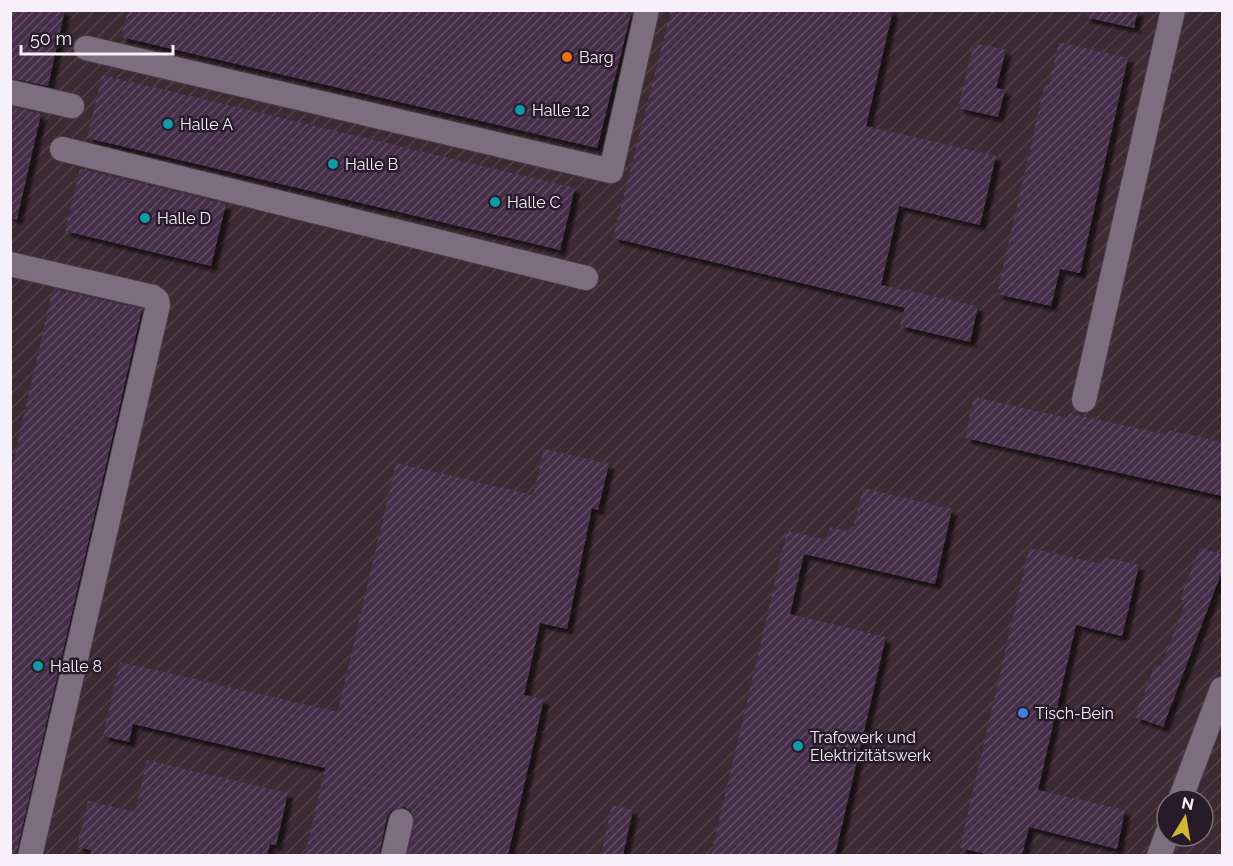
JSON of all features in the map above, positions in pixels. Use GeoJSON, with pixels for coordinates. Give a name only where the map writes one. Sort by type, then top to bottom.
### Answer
{"type":"FeatureCollection","features":[{"type":"Feature","properties":{"kind":"street"},"geometry":{"type":"LineString","coordinates":[[86,48],[611,171],[647,10]]}},
{"type":"Feature","properties":{"kind":"street"},"geometry":{"type":"LineString","coordinates":[[1084,400],[1173,10]]}},
{"type":"Feature","properties":{"kind":"street"},"geometry":{"type":"LineString","coordinates":[[10,92],[72,106]]}},
{"type":"Feature","properties":{"kind":"street"},"geometry":{"type":"LineString","coordinates":[[62,149],[586,278]]}},
{"type":"Feature","properties":{"kind":"street"},"geometry":{"type":"LineString","coordinates":[[10,264],[157,300],[30,855]]}},
{"type":"Feature","properties":{"kind":"street"},"geometry":{"type":"LineString","coordinates":[[1184,788],[1222,688]]}},
{"type":"Feature","properties":{"kind":"street"},"geometry":{"type":"LineString","coordinates":[[393,855],[401,821]]}},
{"type":"Feature","properties":{"kind":"shaded area"},"geometry":{"type":"Polygon","coordinates":[[[10,11],[1222,11],[1222,855],[11,855],[10,11]]]}},
{"type":"Feature","properties":{"kind":"building"},"geometry":{"type":"Polygon","coordinates":[[[10,10],[65,10],[48,86],[10,78],[10,10]]]}},
{"type":"Feature","properties":{"kind":"building","name":"Halle 12"},"geometry":{"type":"Polygon","coordinates":[[[128,10],[632,10],[597,148],[121,37],[128,10]]]}},
{"type":"Feature","properties":{"kind":"building"},"geometry":{"type":"Polygon","coordinates":[[[671,10],[893,10],[866,126],[996,156],[980,225],[899,206],[881,285],[978,306],[970,342],[900,326],[905,308],[613,238],[671,10]]]}},
{"type":"Feature","properties":{"kind":"building"},"geometry":{"type":"Polygon","coordinates":[[[1086,10],[1138,10],[1134,28],[1085,17],[1086,10]]]}},
{"type":"Feature","properties":{"kind":"building"},"geometry":{"type":"Polygon","coordinates":[[[1059,42],[1128,58],[1080,273],[1060,269],[1051,306],[997,294],[1045,83],[1049,85],[1059,42]]]}},
{"type":"Feature","properties":{"kind":"building"},"geometry":{"type":"Polygon","coordinates":[[[974,43],[1006,50],[996,88],[1005,90],[998,117],[958,108],[974,43]]]}},
{"type":"Feature","properties":{"kind":"building"},"geometry":{"type":"Polygon","coordinates":[[[102,75],[575,188],[560,250],[87,138],[102,75]]]}},
{"type":"Feature","properties":{"kind":"building"},"geometry":{"type":"Polygon","coordinates":[[[10,107],[41,114],[17,219],[10,218],[10,107]]]}},
{"type":"Feature","properties":{"kind":"building","name":"Halle D"},"geometry":{"type":"Polygon","coordinates":[[[80,169],[226,204],[211,266],[65,231],[80,169]]]}},
{"type":"Feature","properties":{"kind":"building","name":"Halle 8"},"geometry":{"type":"Polygon","coordinates":[[[53,289],[142,309],[16,855],[10,855],[10,476],[53,289]]]}},
{"type":"Feature","properties":{"kind":"building"},"geometry":{"type":"Polygon","coordinates":[[[974,397],[1068,418],[1069,413],[1166,435],[1167,430],[1222,442],[1222,496],[965,438],[974,397]]]}},
{"type":"Feature","properties":{"kind":"building"},"geometry":{"type":"Polygon","coordinates":[[[544,449],[609,464],[598,510],[592,508],[567,629],[540,623],[524,695],[544,699],[508,855],[408,855],[415,817],[410,810],[404,807],[391,811],[387,817],[379,855],[305,855],[325,768],[133,724],[129,742],[103,736],[120,662],[338,712],[396,463],[533,495],[544,449]]]}},
{"type":"Feature","properties":{"kind":"building","name":"Trafowerk und Elektrizitätswerk"},"geometry":{"type":"Polygon","coordinates":[[[863,488],[952,509],[935,584],[804,554],[790,614],[886,637],[835,855],[711,855],[787,531],[828,540],[830,527],[852,532],[863,488]]]}},
{"type":"Feature","properties":{"kind":"building"},"geometry":{"type":"Polygon","coordinates":[[[1200,547],[1222,555],[1222,571],[1163,727],[1135,717],[1155,664],[1161,666],[1186,601],[1180,599],[1200,547]]]}},
{"type":"Feature","properties":{"kind":"building","name":"Tisch-Bein"},"geometry":{"type":"Polygon","coordinates":[[[1029,548],[1102,564],[1104,557],[1139,565],[1122,636],[1076,625],[1038,790],[1125,810],[1117,849],[1029,827],[1022,855],[991,855],[960,848],[1029,548]]]}},
{"type":"Feature","properties":{"kind":"building"},"geometry":{"type":"Polygon","coordinates":[[[147,760],[288,793],[276,845],[270,844],[267,855],[90,855],[91,850],[77,847],[88,801],[135,812],[147,760]]]}},
{"type":"Feature","properties":{"kind":"building"},"geometry":{"type":"Polygon","coordinates":[[[612,805],[633,810],[623,855],[601,855],[612,805]]]}},
{"type":"Feature","properties":{"kind":"place","name":"Barg"},"geometry":{"type":"Point","coordinates":[567,57]}},
{"type":"Feature","properties":{"kind":"place","name":"Halle 12"},"geometry":{"type":"Point","coordinates":[520,110]}},
{"type":"Feature","properties":{"kind":"place","name":"Halle A"},"geometry":{"type":"Point","coordinates":[168,124]}},
{"type":"Feature","properties":{"kind":"place","name":"Halle B"},"geometry":{"type":"Point","coordinates":[333,164]}},
{"type":"Feature","properties":{"kind":"place","name":"Halle C"},"geometry":{"type":"Point","coordinates":[495,202]}},
{"type":"Feature","properties":{"kind":"place","name":"Halle D"},"geometry":{"type":"Point","coordinates":[145,218]}},
{"type":"Feature","properties":{"kind":"place","name":"Halle 8"},"geometry":{"type":"Point","coordinates":[38,666]}},
{"type":"Feature","properties":{"kind":"place","name":"Tisch-Bein"},"geometry":{"type":"Point","coordinates":[1023,713]}},
{"type":"Feature","properties":{"kind":"place","name":"Trafowerk und Elektrizitätswerk"},"geometry":{"type":"Point","coordinates":[798,746]}}]}
